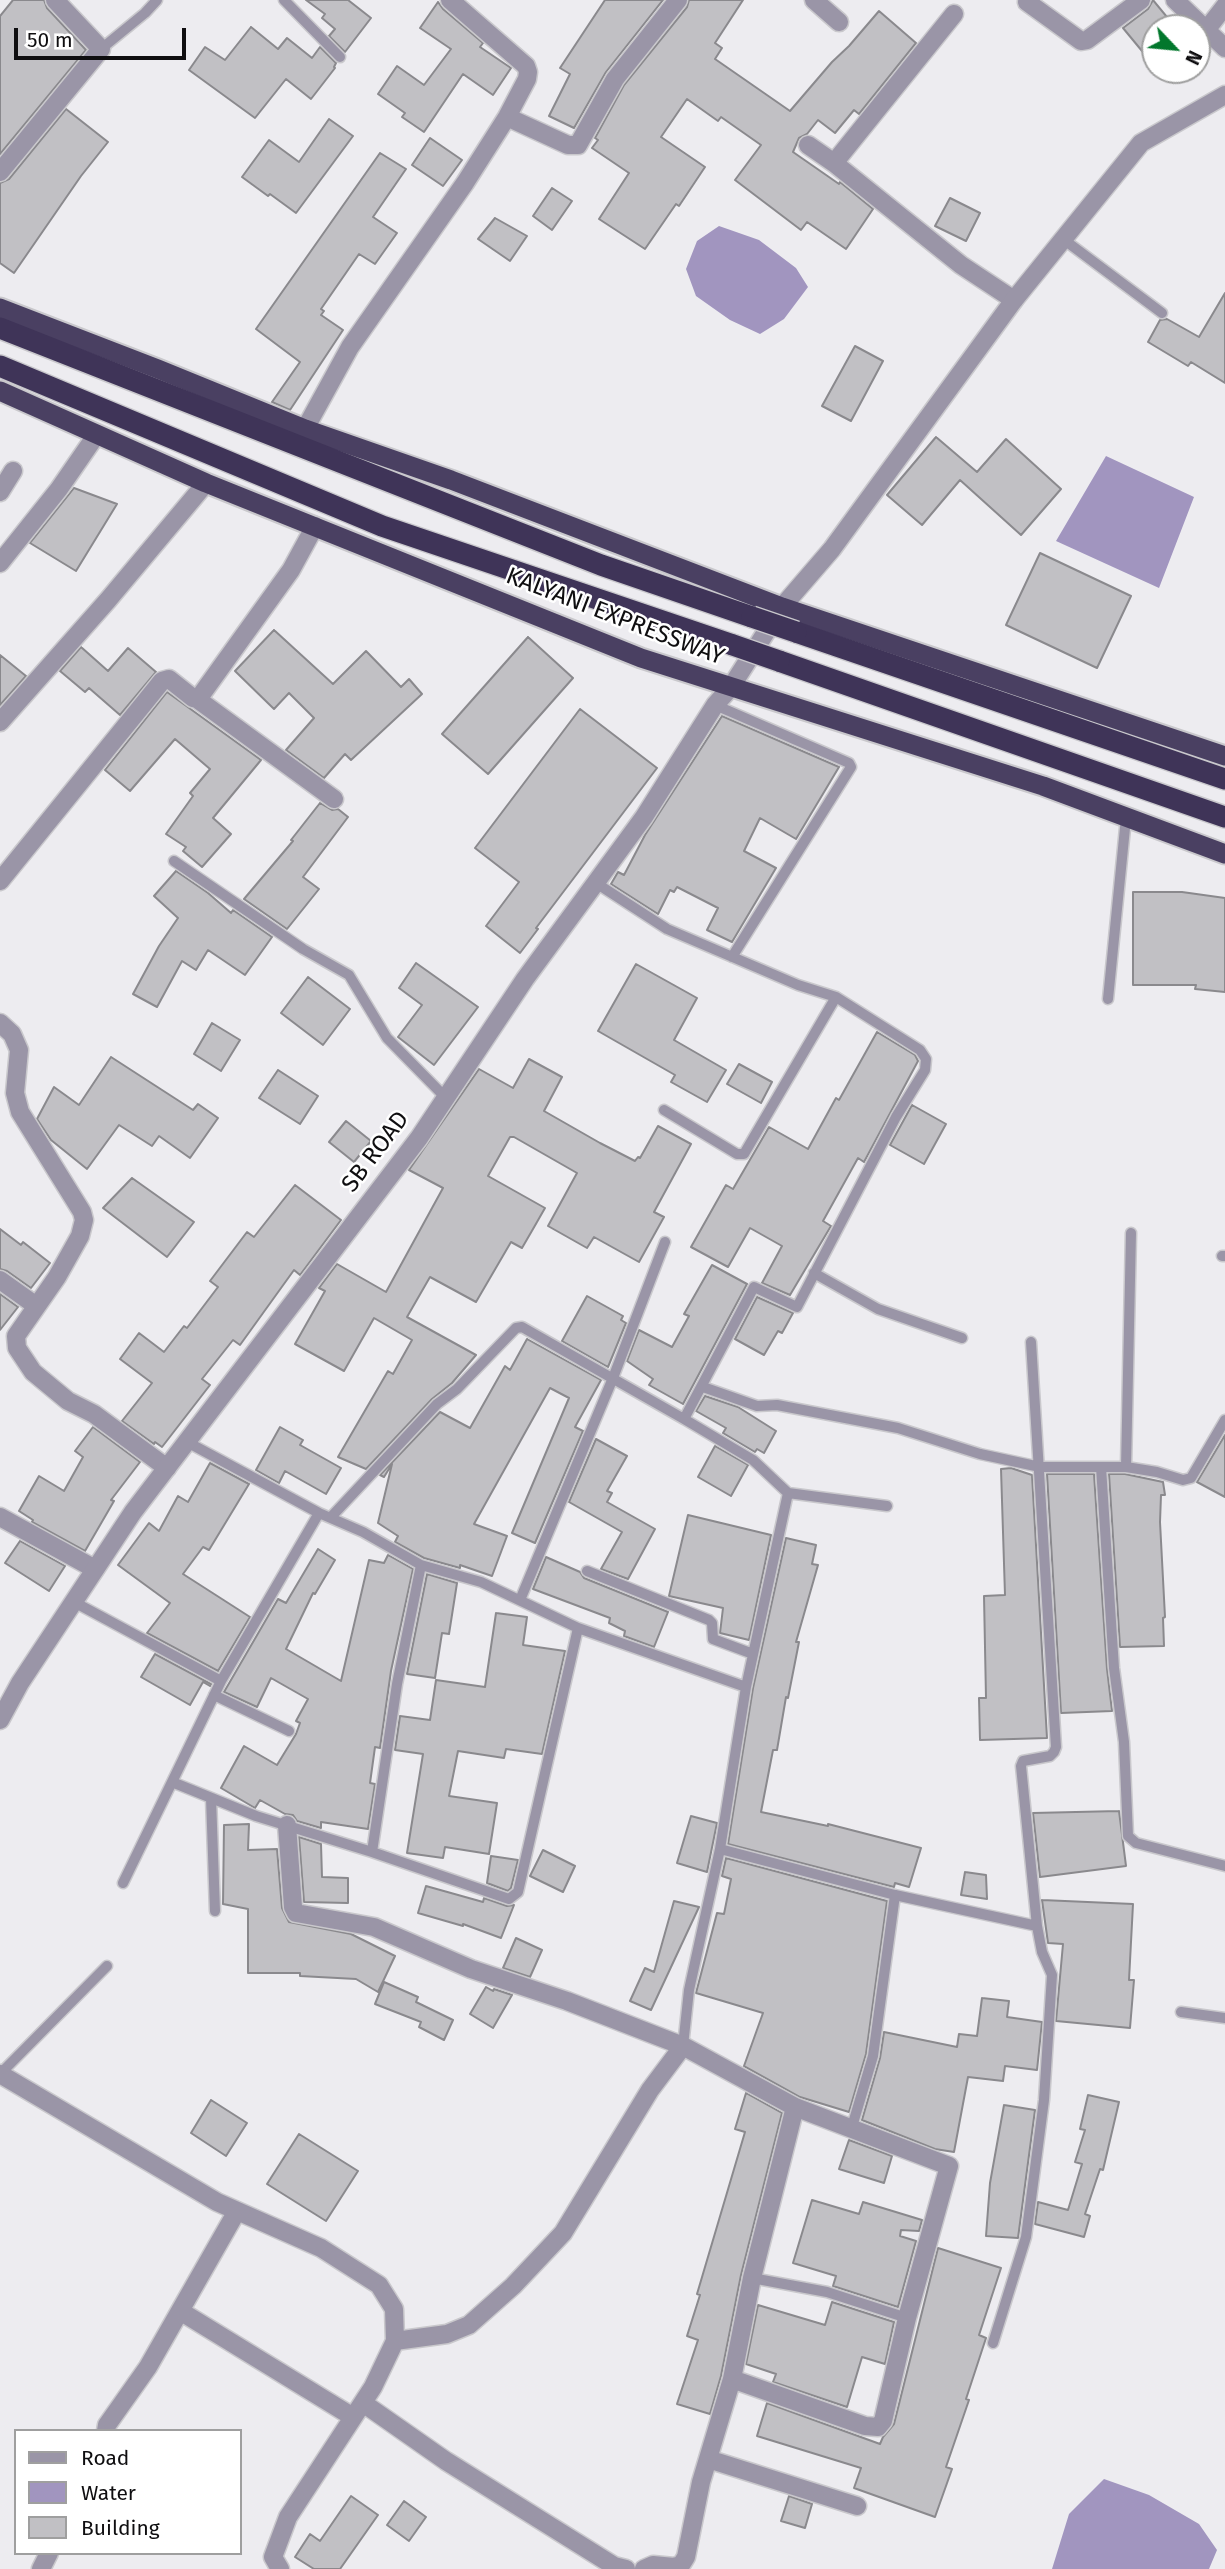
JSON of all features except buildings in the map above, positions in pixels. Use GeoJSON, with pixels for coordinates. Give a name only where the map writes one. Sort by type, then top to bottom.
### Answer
{"type":"FeatureCollection","features":[{"type":"Feature","properties":{"kind":"highway"},"geometry":{"type":"LineString","coordinates":[[0,308],[305,429],[452,480],[782,607],[1225,755]]}},
{"type":"Feature","properties":{"kind":"highway"},"geometry":{"type":"LineString","coordinates":[[0,328],[601,565],[1225,779]]}},
{"type":"Feature","properties":{"kind":"highway"},"geometry":{"type":"LineString","coordinates":[[0,366],[382,526],[1225,817]]}},
{"type":"Feature","properties":{"kind":"highway","name":"KALYANI EXPRESSWAY"},"geometry":{"type":"LineString","coordinates":[[0,391],[206,483],[641,658],[1043,786],[1225,854]]}},
{"type":"Feature","properties":{"kind":"street"},"geometry":{"type":"LineString","coordinates":[[0,172],[101,49],[55,0]]}},
{"type":"Feature","properties":{"kind":"street"},"geometry":{"type":"LineString","coordinates":[[305,429],[350,347],[465,183],[507,117],[527,79],[526,66],[450,0]]}},
{"type":"Feature","properties":{"kind":"street"},"geometry":{"type":"LineString","coordinates":[[507,117],[568,145],[578,145],[615,79],[678,0]]}},
{"type":"Feature","properties":{"kind":"street"},"geometry":{"type":"LineString","coordinates":[[814,0],[839,22]]}},
{"type":"Feature","properties":{"kind":"street"},"geometry":{"type":"LineString","coordinates":[[1027,2],[1081,41],[1087,40],[1142,0]]}},
{"type":"Feature","properties":{"kind":"street"},"geometry":{"type":"LineString","coordinates":[[1175,0],[1190,14]]}},
{"type":"Feature","properties":{"kind":"street"},"geometry":{"type":"LineString","coordinates":[[1211,24],[1225,6]]}},
{"type":"Feature","properties":{"kind":"street"},"geometry":{"type":"LineString","coordinates":[[834,163],[954,13]]}},
{"type":"Feature","properties":{"kind":"street"},"geometry":{"type":"LineString","coordinates":[[1211,33],[1225,48]]}},
{"type":"Feature","properties":{"kind":"street","name":"SB ROAD"},"geometry":{"type":"LineString","coordinates":[[0,1720],[20,1683],[133,1512],[419,1138],[525,979],[644,817],[715,705],[731,687],[782,607],[832,549],[1014,300],[1141,143],[1225,95]]}},
{"type":"Feature","properties":{"kind":"street"},"geometry":{"type":"LineString","coordinates":[[808,145],[961,265],[1014,300]]}},
{"type":"Feature","properties":{"kind":"street"},"geometry":{"type":"LineString","coordinates":[[0,563],[59,489],[97,434]]}},
{"type":"Feature","properties":{"kind":"street"},"geometry":{"type":"LineString","coordinates":[[0,492],[13,471]]}},
{"type":"Feature","properties":{"kind":"street"},"geometry":{"type":"LineString","coordinates":[[0,722],[108,600],[206,483]]}},
{"type":"Feature","properties":{"kind":"street"},"geometry":{"type":"LineString","coordinates":[[197,699],[291,570],[315,526]]}},
{"type":"Feature","properties":{"kind":"street"},"geometry":{"type":"LineString","coordinates":[[0,881],[162,681],[169,679],[334,799]]}},
{"type":"Feature","properties":{"kind":"street"},"geometry":{"type":"LineString","coordinates":[[0,1023],[12,1034],[19,1050],[15,1093],[20,1112],[82,1212],[84,1220],[80,1236],[57,1277],[16,1336],[17,1348],[33,1372],[68,1401],[94,1414],[167,1468]]}},
{"type":"Feature","properties":{"kind":"street"},"geometry":{"type":"LineString","coordinates":[[0,1280],[35,1305]]}},
{"type":"Feature","properties":{"kind":"street"},"geometry":{"type":"LineString","coordinates":[[0,1517],[95,1569]]}},
{"type":"Feature","properties":{"kind":"street"},"geometry":{"type":"LineString","coordinates":[[286,1825],[293,1907],[296,1913],[374,1927],[471,1969],[567,2001],[683,2046],[795,2107],[946,2165],[950,2170],[907,2318],[883,2421],[877,2427],[864,2427],[732,2379]]}},
{"type":"Feature","properties":{"kind":"street"},"geometry":{"type":"LineString","coordinates":[[395,2341],[447,2334],[469,2325],[513,2286],[563,2233],[650,2090],[683,2046]]}},
{"type":"Feature","properties":{"kind":"street"},"geometry":{"type":"LineString","coordinates":[[0,2074],[217,2202],[321,2248],[379,2285],[394,2309],[395,2341],[358,2410],[288,2517],[273,2557],[277,2568]]}},
{"type":"Feature","properties":{"kind":"street"},"geometry":{"type":"LineString","coordinates":[[644,2569],[653,2565],[674,2567],[683,2563],[708,2459],[732,2379],[752,2278],[795,2107]]}},
{"type":"Feature","properties":{"kind":"street"},"geometry":{"type":"LineString","coordinates":[[106,2429],[148,2367],[237,2211]]}},
{"type":"Feature","properties":{"kind":"street"},"geometry":{"type":"LineString","coordinates":[[180,2311],[358,2410],[446,2461],[614,2566],[626,2569]]}},
{"type":"Feature","properties":{"kind":"street"},"geometry":{"type":"LineString","coordinates":[[708,2459],[857,2506]]}},
{"type":"Feature","properties":{"kind":"lane"},"geometry":{"type":"LineString","coordinates":[[101,49],[157,0]]}},
{"type":"Feature","properties":{"kind":"lane"},"geometry":{"type":"LineString","coordinates":[[284,0],[340,57]]}},
{"type":"Feature","properties":{"kind":"lane"},"geometry":{"type":"LineString","coordinates":[[1063,239],[1162,313]]}},
{"type":"Feature","properties":{"kind":"lane"},"geometry":{"type":"LineString","coordinates":[[715,705],[849,763],[851,767],[732,957]]}},
{"type":"Feature","properties":{"kind":"lane"},"geometry":{"type":"LineString","coordinates":[[1108,999],[1126,818]]}},
{"type":"Feature","properties":{"kind":"lane"},"geometry":{"type":"LineString","coordinates":[[174,861],[303,949],[349,975],[387,1038],[446,1098]]}},
{"type":"Feature","properties":{"kind":"lane"},"geometry":{"type":"LineString","coordinates":[[596,883],[667,929],[798,985],[836,997],[920,1050],[926,1059],[925,1070],[896,1117],[794,1308],[754,1287],[684,1419]]}},
{"type":"Feature","properties":{"kind":"lane"},"geometry":{"type":"LineString","coordinates":[[664,1110],[737,1154],[744,1154],[836,997]]}},
{"type":"Feature","properties":{"kind":"lane"},"geometry":{"type":"LineString","coordinates":[[1126,1467],[1130,1233]]}},
{"type":"Feature","properties":{"kind":"lane"},"geometry":{"type":"LineString","coordinates":[[520,1600],[613,1378],[665,1242]]}},
{"type":"Feature","properties":{"kind":"lane"},"geometry":{"type":"LineString","coordinates":[[814,1273],[878,1308],[962,1338]]}},
{"type":"Feature","properties":{"kind":"lane"},"geometry":{"type":"LineString","coordinates":[[332,1517],[437,1404],[457,1389],[516,1328],[522,1326],[753,1460],[788,1493],[887,1506]]}},
{"type":"Feature","properties":{"kind":"lane"},"geometry":{"type":"LineString","coordinates":[[993,2343],[1026,2237],[1044,2100],[1052,1975],[1042,1952],[1037,1926],[1021,1762],[1050,1756],[1056,1747],[1041,1467],[1031,1342]]}},
{"type":"Feature","properties":{"kind":"lane"},"geometry":{"type":"LineString","coordinates":[[703,1387],[757,1406],[777,1405],[898,1428],[980,1454],[1041,1467],[1126,1467],[1188,1480],[1225,1420]]}},
{"type":"Feature","properties":{"kind":"lane"},"geometry":{"type":"LineString","coordinates":[[187,1442],[421,1565],[472,1579],[578,1628],[746,1687]]}},
{"type":"Feature","properties":{"kind":"lane"},"geometry":{"type":"LineString","coordinates":[[1101,1467],[1114,1668],[1124,1742],[1128,1836],[1136,1843],[1225,1867]]}},
{"type":"Feature","properties":{"kind":"lane"},"geometry":{"type":"LineString","coordinates":[[683,2046],[689,1990],[720,1849],[746,1687],[788,1493]]}},
{"type":"Feature","properties":{"kind":"lane"},"geometry":{"type":"LineString","coordinates":[[123,1883],[221,1681],[320,1513]]}},
{"type":"Feature","properties":{"kind":"lane"},"geometry":{"type":"LineString","coordinates":[[372,1852],[397,1684],[421,1565]]}},
{"type":"Feature","properties":{"kind":"lane"},"geometry":{"type":"LineString","coordinates":[[587,1571],[709,1620],[712,1623],[713,1639],[753,1654]]}},
{"type":"Feature","properties":{"kind":"lane"},"geometry":{"type":"LineString","coordinates":[[74,1602],[221,1681]]}},
{"type":"Feature","properties":{"kind":"lane"},"geometry":{"type":"LineString","coordinates":[[172,1782],[286,1825],[501,1898],[515,1897],[578,1628]]}},
{"type":"Feature","properties":{"kind":"lane"},"geometry":{"type":"LineString","coordinates":[[214,1695],[289,1731]]}},
{"type":"Feature","properties":{"kind":"lane"},"geometry":{"type":"LineString","coordinates":[[211,1798],[215,1911]]}},
{"type":"Feature","properties":{"kind":"lane"},"geometry":{"type":"LineString","coordinates":[[720,1849],[895,1895],[1037,1926]]}},
{"type":"Feature","properties":{"kind":"lane"},"geometry":{"type":"LineString","coordinates":[[851,2130],[873,2056],[895,1895]]}},
{"type":"Feature","properties":{"kind":"lane"},"geometry":{"type":"LineString","coordinates":[[0,2074],[107,1966]]}},
{"type":"Feature","properties":{"kind":"lane"},"geometry":{"type":"LineString","coordinates":[[1181,2012],[1225,2018]]}},
{"type":"Feature","properties":{"kind":"lane"},"geometry":{"type":"LineString","coordinates":[[752,2278],[827,2292],[907,2318]]}},
{"type":"Feature","properties":{"kind":"water"},"geometry":{"type":"Polygon","coordinates":[[[719,226],[759,240],[796,268],[808,287],[784,319],[760,334],[730,320],[696,296],[686,269],[697,241],[719,226]]]}},
{"type":"Feature","properties":{"kind":"water"},"geometry":{"type":"Polygon","coordinates":[[[1106,456],[1194,497],[1159,588],[1056,541],[1106,456]]]}},
{"type":"Feature","properties":{"kind":"water"},"geometry":{"type":"Polygon","coordinates":[[[1104,2479],[1149,2495],[1199,2524],[1217,2550],[1209,2569],[1052,2569],[1069,2514],[1104,2479]]]}}]}
